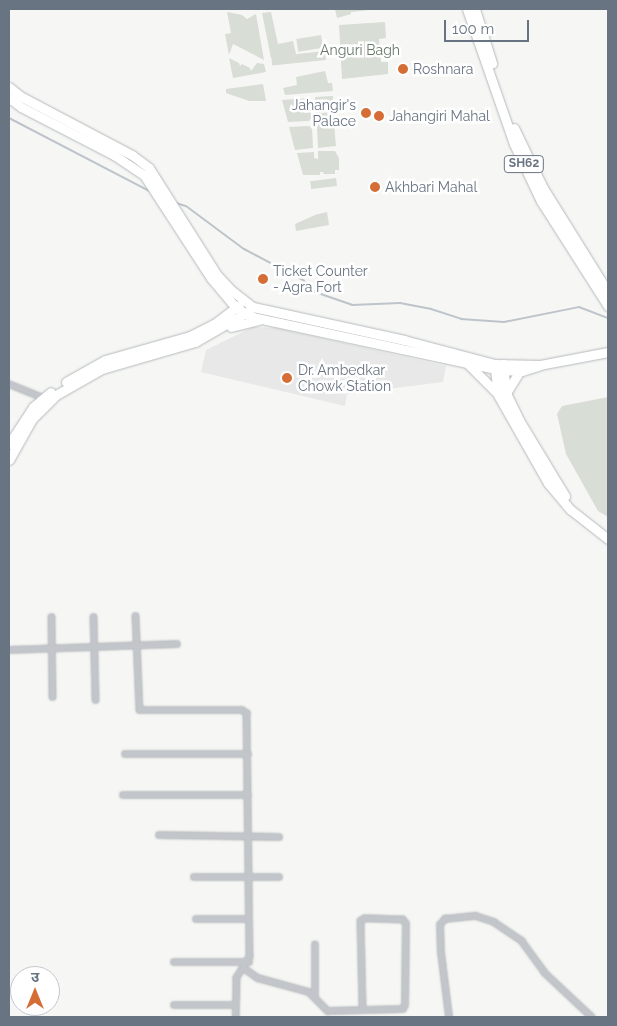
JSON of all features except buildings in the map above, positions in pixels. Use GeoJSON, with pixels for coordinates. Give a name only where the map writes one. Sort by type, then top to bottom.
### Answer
{"type":"FeatureCollection","features":[{"type":"Feature","properties":{"kind":"main road","name":"SH62"},"geometry":{"type":"LineString","coordinates":[[467,9],[514,144],[541,201],[608,306]]}},
{"type":"Feature","properties":{"kind":"main road","name":"SH62"},"geometry":{"type":"LineString","coordinates":[[475,9],[508,111],[532,168],[575,242],[608,292]]}},
{"type":"Feature","properties":{"kind":"main road"},"geometry":{"type":"LineString","coordinates":[[10,93],[149,168],[155,184],[221,291],[225,303],[220,319]]}},
{"type":"Feature","properties":{"kind":"main road"},"geometry":{"type":"LineString","coordinates":[[187,236],[240,304]]}},
{"type":"Feature","properties":{"kind":"main road"},"geometry":{"type":"LineString","coordinates":[[221,291],[262,319],[466,363],[520,371],[540,365],[608,352]]}},
{"type":"Feature","properties":{"kind":"main road"},"geometry":{"type":"LineString","coordinates":[[9,444],[31,410],[43,398],[105,360],[190,336],[220,319],[240,304]]}},
{"type":"Feature","properties":{"kind":"main road"},"geometry":{"type":"LineString","coordinates":[[218,331],[250,310],[404,340],[499,367],[540,365]]}},
{"type":"Feature","properties":{"kind":"main road"},"geometry":{"type":"LineString","coordinates":[[9,460],[32,419],[56,395],[102,369],[182,347],[218,331],[262,319]]}},
{"type":"Feature","properties":{"kind":"main road"},"geometry":{"type":"LineString","coordinates":[[466,363],[502,394],[571,510],[608,539]]}},
{"type":"Feature","properties":{"kind":"main road"},"geometry":{"type":"LineString","coordinates":[[499,367],[502,394]]}},
{"type":"Feature","properties":{"kind":"main road"},"geometry":{"type":"LineString","coordinates":[[502,394],[520,371]]}},
{"type":"Feature","properties":{"kind":"street"},"geometry":{"type":"LineString","coordinates":[[9,384],[43,398]]}},
{"type":"Feature","properties":{"kind":"street"},"geometry":{"type":"LineString","coordinates":[[136,616],[140,710],[245,711],[247,715],[250,877],[249,962],[237,978],[236,1017]]}},
{"type":"Feature","properties":{"kind":"street"},"geometry":{"type":"LineString","coordinates":[[94,617],[96,700]]}},
{"type":"Feature","properties":{"kind":"street"},"geometry":{"type":"LineString","coordinates":[[52,618],[53,697]]}},
{"type":"Feature","properties":{"kind":"street"},"geometry":{"type":"LineString","coordinates":[[9,650],[178,644]]}},
{"type":"Feature","properties":{"kind":"street"},"geometry":{"type":"LineString","coordinates":[[125,754],[248,754]]}},
{"type":"Feature","properties":{"kind":"street"},"geometry":{"type":"LineString","coordinates":[[123,795],[248,795]]}},
{"type":"Feature","properties":{"kind":"street"},"geometry":{"type":"LineString","coordinates":[[159,835],[279,837]]}},
{"type":"Feature","properties":{"kind":"street"},"geometry":{"type":"LineString","coordinates":[[194,878],[279,878]]}},
{"type":"Feature","properties":{"kind":"street"},"geometry":{"type":"LineString","coordinates":[[449,1017],[442,961],[440,925],[446,918],[476,916],[494,922],[522,942],[545,973],[592,1017]]}},
{"type":"Feature","properties":{"kind":"street"},"geometry":{"type":"LineString","coordinates":[[196,919],[249,919]]}},
{"type":"Feature","properties":{"kind":"street"},"geometry":{"type":"LineString","coordinates":[[244,968],[258,978],[304,991],[315,997],[328,1011],[401,1010],[405,1008],[406,924],[403,920],[365,919],[361,921],[363,1010]]}},
{"type":"Feature","properties":{"kind":"street"},"geometry":{"type":"LineString","coordinates":[[315,997],[316,945]]}},
{"type":"Feature","properties":{"kind":"street"},"geometry":{"type":"LineString","coordinates":[[174,962],[249,962]]}},
{"type":"Feature","properties":{"kind":"street"},"geometry":{"type":"LineString","coordinates":[[174,1005],[236,1005]]}},
{"type":"Feature","properties":{"kind":"shaded area","name":"Dr. Ambedkar Chowk Station"},"geometry":{"type":"Polygon","coordinates":[[[253,327],[277,328],[446,366],[443,382],[347,394],[345,406],[201,372],[206,350],[253,327]]]}},
{"type":"Feature","properties":{"kind":"green space"},"geometry":{"type":"Polygon","coordinates":[[[335,9],[370,10],[351,12],[351,14],[337,18],[335,9]]]}},
{"type":"Feature","properties":{"kind":"green space"},"geometry":{"type":"Polygon","coordinates":[[[227,12],[242,15],[247,19],[256,14],[264,60],[233,44],[229,55],[225,34],[231,33],[227,12]]]}},
{"type":"Feature","properties":{"kind":"green space"},"geometry":{"type":"Polygon","coordinates":[[[271,12],[278,44],[293,41],[296,54],[271,58],[262,13],[271,12]]]}},
{"type":"Feature","properties":{"kind":"green space","name":"Anguri Bagh"},"geometry":{"type":"Polygon","coordinates":[[[385,22],[386,38],[379,39],[381,62],[388,62],[388,74],[342,79],[339,25],[385,22]]]}},
{"type":"Feature","properties":{"kind":"green space"},"geometry":{"type":"Polygon","coordinates":[[[321,35],[323,48],[298,52],[296,39],[321,35]]]}},
{"type":"Feature","properties":{"kind":"green space"},"geometry":{"type":"Polygon","coordinates":[[[325,51],[326,60],[272,66],[271,57],[325,51]]]}},
{"type":"Feature","properties":{"kind":"green space"},"geometry":{"type":"Polygon","coordinates":[[[229,58],[239,63],[240,66],[242,64],[250,68],[251,71],[257,63],[264,64],[266,72],[233,78],[229,58]]]}},
{"type":"Feature","properties":{"kind":"green space"},"geometry":{"type":"Polygon","coordinates":[[[325,71],[328,83],[332,83],[333,91],[285,95],[283,88],[297,85],[296,77],[325,71]]]}},
{"type":"Feature","properties":{"kind":"green space"},"geometry":{"type":"Polygon","coordinates":[[[263,84],[266,101],[249,101],[226,93],[226,89],[263,84]]]}},
{"type":"Feature","properties":{"kind":"green space"},"geometry":{"type":"Polygon","coordinates":[[[333,96],[334,119],[319,120],[316,118],[315,97],[333,96]]]}},
{"type":"Feature","properties":{"kind":"green space"},"geometry":{"type":"Polygon","coordinates":[[[310,98],[311,118],[309,121],[288,122],[282,100],[310,98]]]}},
{"type":"Feature","properties":{"kind":"green space"},"geometry":{"type":"Polygon","coordinates":[[[334,123],[336,146],[318,148],[317,127],[319,124],[334,123]]]}},
{"type":"Feature","properties":{"kind":"green space"},"geometry":{"type":"Polygon","coordinates":[[[309,126],[312,128],[313,148],[295,150],[289,127],[309,126]]]}},
{"type":"Feature","properties":{"kind":"green space"},"geometry":{"type":"Polygon","coordinates":[[[318,151],[335,151],[339,158],[339,170],[335,170],[335,174],[320,172],[320,175],[303,175],[297,153],[314,152],[314,158],[318,159],[318,151]]]}},
{"type":"Feature","properties":{"kind":"green space"},"geometry":{"type":"Polygon","coordinates":[[[336,178],[337,186],[311,189],[310,181],[336,178]]]}},
{"type":"Feature","properties":{"kind":"green space"},"geometry":{"type":"Polygon","coordinates":[[[327,212],[329,225],[296,231],[295,224],[327,212]]]}},
{"type":"Feature","properties":{"kind":"green space"},"geometry":{"type":"Polygon","coordinates":[[[608,397],[608,517],[598,511],[566,454],[557,414],[562,406],[608,397]]]}},
{"type":"Feature","properties":{"kind":"waterway"},"geometry":{"type":"LineString","coordinates":[[9,118],[151,192]]}},
{"type":"Feature","properties":{"kind":"waterway"},"geometry":{"type":"LineString","coordinates":[[176,203],[186,206],[244,249],[303,280],[315,292],[352,305],[400,303],[431,309],[461,319],[504,322],[579,307],[608,318]]}},
{"type":"Feature","properties":{"kind":"place","name":"Roshnara"},"geometry":{"type":"Point","coordinates":[403,69]}},
{"type":"Feature","properties":{"kind":"place","name":"Jahangir's Palace"},"geometry":{"type":"Point","coordinates":[366,113]}},
{"type":"Feature","properties":{"kind":"place","name":"Jahangiri Mahal"},"geometry":{"type":"Point","coordinates":[379,116]}},
{"type":"Feature","properties":{"kind":"place","name":"Akhbari Mahal"},"geometry":{"type":"Point","coordinates":[375,187]}},
{"type":"Feature","properties":{"kind":"place","name":"Ticket Counter - Agra Fort"},"geometry":{"type":"Point","coordinates":[263,279]}},
{"type":"Feature","properties":{"kind":"place","name":"Dr. Ambedkar Chowk Station"},"geometry":{"type":"Point","coordinates":[287,378]}}]}
